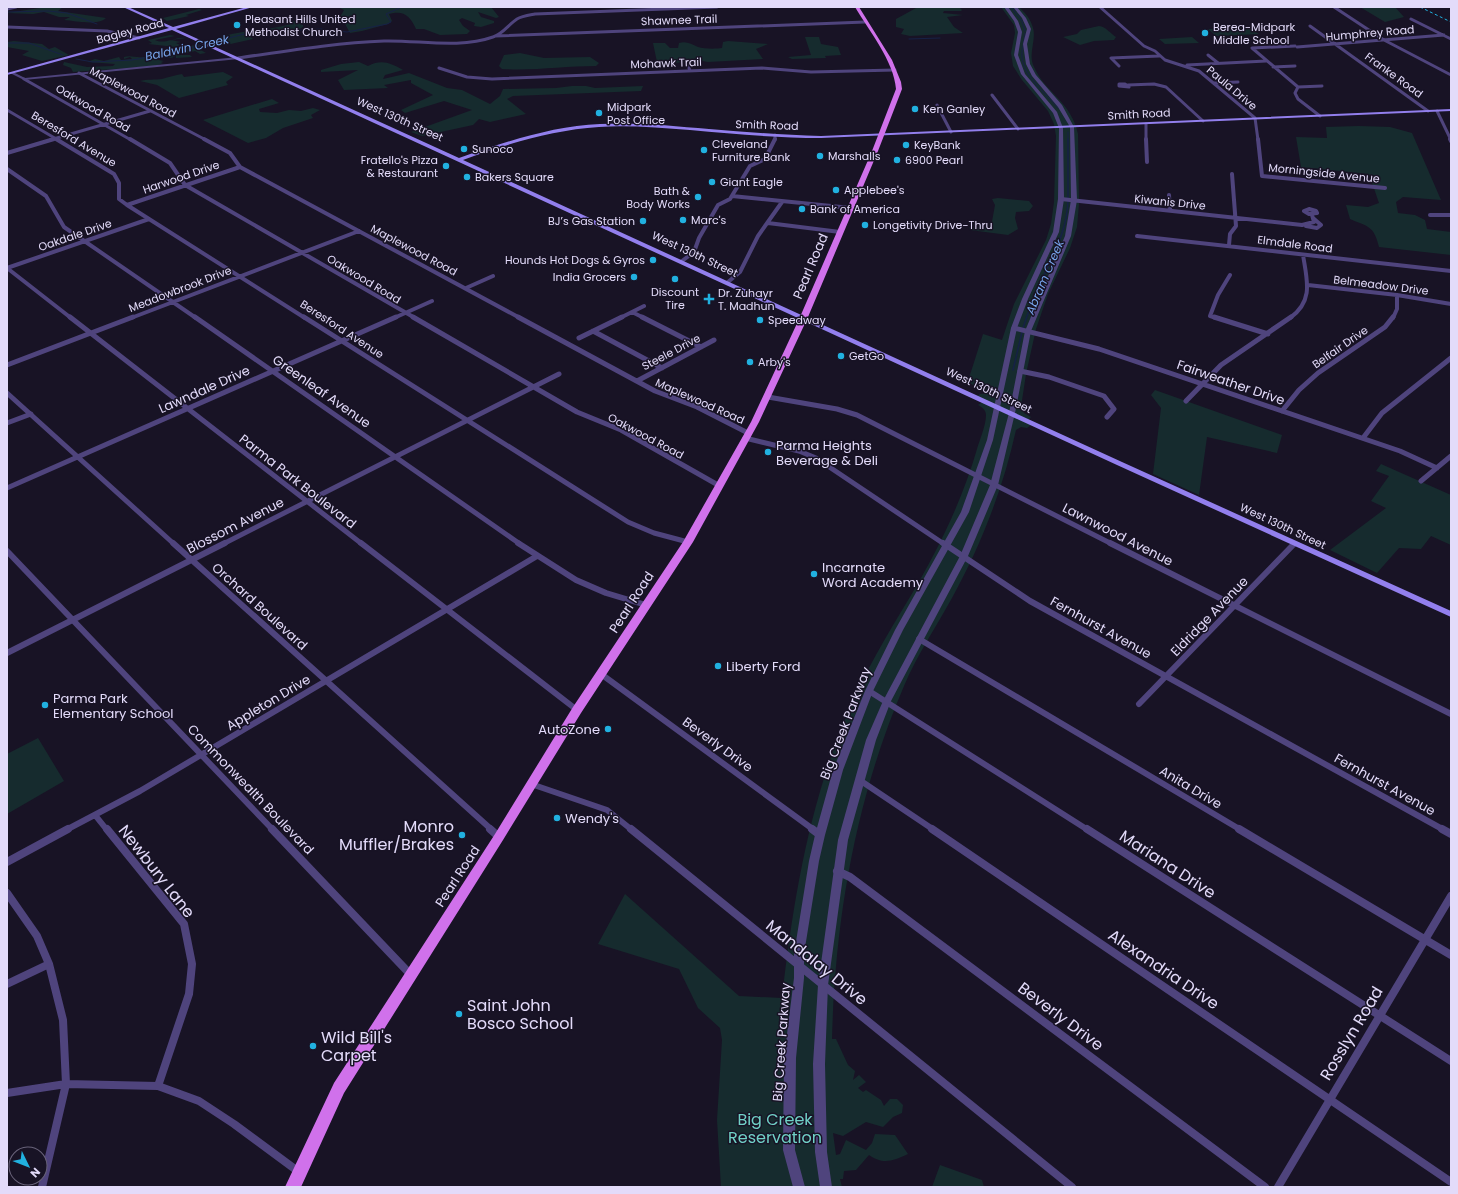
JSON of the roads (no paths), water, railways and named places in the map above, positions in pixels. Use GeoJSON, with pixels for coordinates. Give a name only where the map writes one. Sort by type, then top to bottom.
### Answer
{"type":"FeatureCollection","features":[{"type":"Feature","properties":{"kind":"main road","name":"West 130th Street"},"geometry":{"type":"LineString","coordinates":[[125,7],[997,405],[1294,544],[1451,614]]}},
{"type":"Feature","properties":{"kind":"main road","name":"Bagley Road"},"geometry":{"type":"LineString","coordinates":[[7,74],[251,7]]}},
{"type":"Feature","properties":{"kind":"main road","name":"Pearl Road"},"geometry":{"type":"LineString","coordinates":[[293,1187],[339,1088],[577,710],[688,542],[768,396],[851,208],[900,84],[895,70],[857,7]]}},
{"type":"Feature","properties":{"kind":"main road","name":"Smith Road"},"geometry":{"type":"LineString","coordinates":[[460,159],[544,133],[590,126],[620,125],[726,133],[828,136],[1018,130],[1451,110]]}},
{"type":"Feature","properties":{"kind":"street"},"geometry":{"type":"LineString","coordinates":[[7,9],[16,7]]}},
{"type":"Feature","properties":{"kind":"street"},"geometry":{"type":"LineString","coordinates":[[494,37],[524,16],[624,9],[718,7]]}},
{"type":"Feature","properties":{"kind":"street"},"geometry":{"type":"LineString","coordinates":[[1006,7],[1016,21],[1020,32],[1029,32]]}},
{"type":"Feature","properties":{"kind":"street"},"geometry":{"type":"LineString","coordinates":[[826,1187],[822,1152],[819,1064],[823,985],[837,871],[843,840],[861,781],[871,740],[887,701],[964,556],[994,485],[1012,413],[1028,331],[1068,236],[1074,200],[1072,127],[1060,106],[1034,74],[1028,64],[1025,48],[1029,32],[1026,21],[1015,7]]}},
{"type":"Feature","properties":{"kind":"street","name":"Paula Drive"},"geometry":{"type":"LineString","coordinates":[[1100,7],[1139,42],[1165,60],[1199,71],[1255,118]]}},
{"type":"Feature","properties":{"kind":"street"},"geometry":{"type":"LineString","coordinates":[[1334,7],[1384,40],[1451,75]]}},
{"type":"Feature","properties":{"kind":"street"},"geometry":{"type":"LineString","coordinates":[[1411,19],[1451,39]]}},
{"type":"Feature","properties":{"kind":"street","name":"Shawnee Trail"},"geometry":{"type":"LineString","coordinates":[[238,58],[341,43],[386,41],[455,43],[494,37],[865,22]]}},
{"type":"Feature","properties":{"kind":"street","name":"Franke Road"},"geometry":{"type":"LineString","coordinates":[[1310,26],[1428,111]]}},
{"type":"Feature","properties":{"kind":"street"},"geometry":{"type":"LineString","coordinates":[[7,27],[120,33],[139,38]]}},
{"type":"Feature","properties":{"kind":"street","name":"Big Creek Parkway"},"geometry":{"type":"LineString","coordinates":[[799,1187],[789,1150],[790,1058],[799,965],[813,869],[820,834],[838,770],[869,691],[899,630],[966,512],[979,477],[990,440],[1014,328],[1025,299],[1056,232],[1061,200],[1061,128],[1055,113],[1023,74],[1016,55],[1020,32]]}},
{"type":"Feature","properties":{"kind":"street","name":"Humphrey Road"},"geometry":{"type":"LineString","coordinates":[[1266,61],[1252,48],[1337,46],[1384,40],[1444,36]]}},
{"type":"Feature","properties":{"kind":"street"},"geometry":{"type":"LineString","coordinates":[[1208,55],[1218,63]]}},
{"type":"Feature","properties":{"kind":"street"},"geometry":{"type":"LineString","coordinates":[[1119,66],[1111,58],[1159,56]]}},
{"type":"Feature","properties":{"kind":"street"},"geometry":{"type":"LineString","coordinates":[[24,79],[238,58]]}},
{"type":"Feature","properties":{"kind":"street"},"geometry":{"type":"LineString","coordinates":[[1184,66],[1266,61],[1298,87],[1322,86]]}},
{"type":"Feature","properties":{"kind":"street"},"geometry":{"type":"LineString","coordinates":[[687,62],[690,72]]}},
{"type":"Feature","properties":{"kind":"street"},"geometry":{"type":"LineString","coordinates":[[1273,67],[1295,66]]}},
{"type":"Feature","properties":{"kind":"street","name":"Mohawk Trail"},"geometry":{"type":"LineString","coordinates":[[439,68],[467,77],[492,79],[762,68],[817,73],[895,70]]}},
{"type":"Feature","properties":{"kind":"street","name":"Oakwood Road"},"geometry":{"type":"LineString","coordinates":[[12,73],[175,166],[180,180],[185,185],[533,388],[577,412],[621,430],[718,485]]}},
{"type":"Feature","properties":{"kind":"street","name":"Maplewood Road"},"geometry":{"type":"LineString","coordinates":[[79,73],[230,153],[240,167],[655,391],[696,407],[746,435]]}},
{"type":"Feature","properties":{"kind":"street"},"geometry":{"type":"LineString","coordinates":[[1214,83],[1238,82]]}},
{"type":"Feature","properties":{"kind":"street"},"geometry":{"type":"LineString","coordinates":[[1128,85],[1154,84],[1166,87],[1202,121]]}},
{"type":"Feature","properties":{"kind":"street"},"geometry":{"type":"LineString","coordinates":[[1298,87],[1295,93],[1298,99],[1320,116]]}},
{"type":"Feature","properties":{"kind":"street"},"geometry":{"type":"LineString","coordinates":[[992,95],[1018,130]]}},
{"type":"Feature","properties":{"kind":"street"},"geometry":{"type":"LineString","coordinates":[[937,105],[951,132]]}},
{"type":"Feature","properties":{"kind":"street","name":"Beresford Avenue"},"geometry":{"type":"LineString","coordinates":[[7,110],[114,174],[119,183],[119,199],[127,205],[467,421],[628,522],[654,533],[688,542]]}},
{"type":"Feature","properties":{"kind":"street"},"geometry":{"type":"LineString","coordinates":[[7,153],[150,111]]}},
{"type":"Feature","properties":{"kind":"street"},"geometry":{"type":"LineString","coordinates":[[1437,111],[1451,142]]}},
{"type":"Feature","properties":{"kind":"street","name":"Morningside Avenue"},"geometry":{"type":"LineString","coordinates":[[1255,118],[1262,176],[1385,188]]}},
{"type":"Feature","properties":{"kind":"street"},"geometry":{"type":"LineString","coordinates":[[1146,124],[1147,162]]}},
{"type":"Feature","properties":{"kind":"street"},"geometry":{"type":"LineString","coordinates":[[1446,129],[1451,130]]}},
{"type":"Feature","properties":{"kind":"street"},"geometry":{"type":"LineString","coordinates":[[682,261],[694,252],[698,238],[718,205],[732,196],[750,166],[765,159],[775,140],[775,135]]}},
{"type":"Feature","properties":{"kind":"street","name":"Harwood Drive"},"geometry":{"type":"LineString","coordinates":[[127,205],[240,167]]}},
{"type":"Feature","properties":{"kind":"street","name":"Greenleaf Avenue"},"geometry":{"type":"LineString","coordinates":[[7,169],[46,195],[54,206],[56,219],[64,227],[397,456],[537,556],[576,580],[606,592],[646,605]]}},
{"type":"Feature","properties":{"kind":"street"},"geometry":{"type":"LineString","coordinates":[[1229,245],[1230,234],[1236,226],[1232,174]]}},
{"type":"Feature","properties":{"kind":"street"},"geometry":{"type":"LineString","coordinates":[[1169,195],[1170,210]]}},
{"type":"Feature","properties":{"kind":"street"},"geometry":{"type":"LineString","coordinates":[[732,196],[851,208]]}},
{"type":"Feature","properties":{"kind":"street","name":"Kiwanis Drive"},"geometry":{"type":"LineString","coordinates":[[1061,200],[1170,210],[1318,228],[1321,225],[1312,216],[1314,222],[1311,224],[1302,225]]}},
{"type":"Feature","properties":{"kind":"street"},"geometry":{"type":"LineString","coordinates":[[728,282],[738,274],[761,231],[782,202]]}},
{"type":"Feature","properties":{"kind":"street"},"geometry":{"type":"LineString","coordinates":[[1430,215],[1451,215]]}},
{"type":"Feature","properties":{"kind":"street","name":"Oakdale Drive"},"geometry":{"type":"LineString","coordinates":[[7,268],[149,219]]}},
{"type":"Feature","properties":{"kind":"street"},"geometry":{"type":"LineString","coordinates":[[768,223],[840,232]]}},
{"type":"Feature","properties":{"kind":"street","name":"Meadowbrook Drive"},"geometry":{"type":"LineString","coordinates":[[7,365],[359,231]]}},
{"type":"Feature","properties":{"kind":"street","name":"Elmdale Road"},"geometry":{"type":"LineString","coordinates":[[1137,236],[1229,245],[1303,255],[1451,271]]}},
{"type":"Feature","properties":{"kind":"street"},"geometry":{"type":"LineString","coordinates":[[1186,401],[1221,365],[1300,311],[1307,300],[1308,285],[1303,255]]}},
{"type":"Feature","properties":{"kind":"street","name":"Parma Park Boulevard"},"geometry":{"type":"LineString","coordinates":[[7,268],[446,610],[577,710]]}},
{"type":"Feature","properties":{"kind":"street"},"geometry":{"type":"LineString","coordinates":[[1230,275],[1218,295],[1210,316],[1237,323],[1268,334]]}},
{"type":"Feature","properties":{"kind":"street"},"geometry":{"type":"LineString","coordinates":[[466,288],[493,276]]}},
{"type":"Feature","properties":{"kind":"street","name":"Belmeadow Drive"},"geometry":{"type":"LineString","coordinates":[[1308,285],[1397,295],[1451,304]]}},
{"type":"Feature","properties":{"kind":"street","name":"Belfair Drive"},"geometry":{"type":"LineString","coordinates":[[1282,411],[1299,390],[1318,373],[1385,327],[1393,319],[1398,310],[1397,295]]}},
{"type":"Feature","properties":{"kind":"street","name":"Lawndale Drive"},"geometry":{"type":"LineString","coordinates":[[7,488],[432,301]]}},
{"type":"Feature","properties":{"kind":"street"},"geometry":{"type":"LineString","coordinates":[[578,338],[644,306]]}},
{"type":"Feature","properties":{"kind":"street"},"geometry":{"type":"LineString","coordinates":[[632,312],[701,347]]}},
{"type":"Feature","properties":{"kind":"street","name":"Fairweather Drive"},"geometry":{"type":"LineString","coordinates":[[1014,328],[1099,349],[1400,451],[1438,468]]}},
{"type":"Feature","properties":{"kind":"street"},"geometry":{"type":"LineString","coordinates":[[593,331],[662,368]]}},
{"type":"Feature","properties":{"kind":"street","name":"Steele Drive"},"geometry":{"type":"LineString","coordinates":[[637,381],[714,340]]}},
{"type":"Feature","properties":{"kind":"street"},"geometry":{"type":"LineString","coordinates":[[1362,438],[1382,413],[1451,358]]}},
{"type":"Feature","properties":{"kind":"street"},"geometry":{"type":"LineString","coordinates":[[1020,371],[1049,377],[1104,396],[1114,409],[1107,417]]}},
{"type":"Feature","properties":{"kind":"street","name":"Blossom Avenue"},"geometry":{"type":"LineString","coordinates":[[7,653],[559,374]]}},
{"type":"Feature","properties":{"kind":"street","name":"Orchard Boulevard"},"geometry":{"type":"LineString","coordinates":[[7,392],[499,836]]}},
{"type":"Feature","properties":{"kind":"street","name":"Lawnwood Avenue"},"geometry":{"type":"LineString","coordinates":[[768,396],[837,409],[857,416],[1451,714]]}},
{"type":"Feature","properties":{"kind":"street"},"geometry":{"type":"LineString","coordinates":[[7,423],[30,414]]}},
{"type":"Feature","properties":{"kind":"street","name":"Fernhurst Avenue"},"geometry":{"type":"LineString","coordinates":[[746,435],[799,451],[816,458],[1030,601],[1451,834]]}},
{"type":"Feature","properties":{"kind":"street"},"geometry":{"type":"LineString","coordinates":[[1422,481],[1451,456]]}},
{"type":"Feature","properties":{"kind":"street","name":"Eldridge Avenue"},"geometry":{"type":"LineString","coordinates":[[1139,704],[1167,678],[1294,544]]}},
{"type":"Feature","properties":{"kind":"street","name":"Commonwealth Boulevard"},"geometry":{"type":"LineString","coordinates":[[7,550],[410,974]]}},
{"type":"Feature","properties":{"kind":"street","name":"Appleton Drive"},"geometry":{"type":"LineString","coordinates":[[7,862],[202,756],[537,556]]}},
{"type":"Feature","properties":{"kind":"street","name":"Anita Drive"},"geometry":{"type":"LineString","coordinates":[[919,639],[1451,955]]}},
{"type":"Feature","properties":{"kind":"street","name":"Beverly Drive"},"geometry":{"type":"LineString","coordinates":[[601,674],[820,834]]}},
{"type":"Feature","properties":{"kind":"street","name":"Mariana Drive"},"geometry":{"type":"LineString","coordinates":[[869,691],[887,701],[1451,1061]]}},
{"type":"Feature","properties":{"kind":"street","name":"Alexandria Drive"},"geometry":{"type":"LineString","coordinates":[[861,781],[1330,1098],[1451,1182]]}},
{"type":"Feature","properties":{"kind":"street","name":"Mandalay Drive"},"geometry":{"type":"LineString","coordinates":[[531,784],[607,810],[1072,1187]]}},
{"type":"Feature","properties":{"kind":"street","name":"Newbury Lane"},"geometry":{"type":"LineString","coordinates":[[95,815],[184,924],[192,964],[189,994],[158,1086]]}},
{"type":"Feature","properties":{"kind":"street","name":"Beverly Drive"},"geometry":{"type":"LineString","coordinates":[[837,871],[848,876],[1265,1187]]}},
{"type":"Feature","properties":{"kind":"street"},"geometry":{"type":"LineString","coordinates":[[7,893],[36,936],[49,964],[63,1020],[66,1084],[42,1187]]}},
{"type":"Feature","properties":{"kind":"street","name":"Rosslyn Road"},"geometry":{"type":"LineString","coordinates":[[1278,1187],[1424,939],[1451,896]]}},
{"type":"Feature","properties":{"kind":"street"},"geometry":{"type":"LineString","coordinates":[[7,984],[49,964]]}},
{"type":"Feature","properties":{"kind":"street"},"geometry":{"type":"LineString","coordinates":[[7,1093],[66,1084],[158,1086],[199,1101],[234,1124],[299,1172]]}},
{"type":"Feature","properties":{"kind":"waterway","name":"Baldwin Creek"},"geometry":{"type":"LineString","coordinates":[[76,59],[93,62],[132,60],[172,53],[248,33],[321,29],[347,32],[387,24],[391,22],[386,14],[402,7]]}},
{"type":"Feature","properties":{"kind":"waterway","name":"Abram Creek"},"geometry":{"type":"LineString","coordinates":[[1011,7],[1022,21],[1025,31]]}},
{"type":"Feature","properties":{"kind":"waterway"},"geometry":{"type":"LineString","coordinates":[[7,12],[48,11],[67,13],[97,24]]}},
{"type":"Feature","properties":{"kind":"waterway","name":"Abram Creek"},"geometry":{"type":"LineString","coordinates":[[1025,33],[1022,58],[1027,72],[1058,108]]}},
{"type":"Feature","properties":{"kind":"waterway"},"geometry":{"type":"LineString","coordinates":[[909,39],[940,38]]}},
{"type":"Feature","properties":{"kind":"waterway"},"geometry":{"type":"LineString","coordinates":[[7,43],[29,43],[63,55]]}},
{"type":"Feature","properties":{"kind":"waterway","name":"Abram Creek"},"geometry":{"type":"LineString","coordinates":[[1068,132],[1068,199]]}},
{"type":"Feature","properties":{"kind":"waterway","name":"Abram Creek"},"geometry":{"type":"LineString","coordinates":[[1023,328],[1062,233],[1068,201]]}},
{"type":"Feature","properties":{"kind":"waterway","name":"Abram Creek"},"geometry":{"type":"LineString","coordinates":[[1013,370],[1022,332]]}},
{"type":"Feature","properties":{"kind":"railway"},"geometry":{"type":"LineString","coordinates":[[1420,7],[1451,22]]}},
{"type":"Feature","properties":{"kind":"place","name":"Pleasant Hills United Methodist Church"},"geometry":{"type":"Point","coordinates":[237,25]}},
{"type":"Feature","properties":{"kind":"place","name":"Berea-Midpark Middle School"},"geometry":{"type":"Point","coordinates":[1205,33]}},
{"type":"Feature","properties":{"kind":"place","name":"Ken Ganley"},"geometry":{"type":"Point","coordinates":[915,109]}},
{"type":"Feature","properties":{"kind":"place","name":"Midpark Post Office"},"geometry":{"type":"Point","coordinates":[599,113]}},
{"type":"Feature","properties":{"kind":"place","name":"KeyBank"},"geometry":{"type":"Point","coordinates":[906,145]}},
{"type":"Feature","properties":{"kind":"place","name":"Sunoco"},"geometry":{"type":"Point","coordinates":[464,149]}},
{"type":"Feature","properties":{"kind":"place","name":"Cleveland Furniture Bank"},"geometry":{"type":"Point","coordinates":[704,150]}},
{"type":"Feature","properties":{"kind":"place","name":"Marshalls"},"geometry":{"type":"Point","coordinates":[820,156]}},
{"type":"Feature","properties":{"kind":"place","name":"6900 Pearl"},"geometry":{"type":"Point","coordinates":[897,160]}},
{"type":"Feature","properties":{"kind":"place","name":"Fratello's Pizza & Restaurant"},"geometry":{"type":"Point","coordinates":[446,166]}},
{"type":"Feature","properties":{"kind":"place","name":"Bakers Square"},"geometry":{"type":"Point","coordinates":[467,177]}},
{"type":"Feature","properties":{"kind":"place","name":"Giant Eagle"},"geometry":{"type":"Point","coordinates":[712,182]}},
{"type":"Feature","properties":{"kind":"place","name":"Applebee's"},"geometry":{"type":"Point","coordinates":[836,190]}},
{"type":"Feature","properties":{"kind":"place","name":"Bath & Body Works"},"geometry":{"type":"Point","coordinates":[698,197]}},
{"type":"Feature","properties":{"kind":"place","name":"Bank of America"},"geometry":{"type":"Point","coordinates":[802,209]}},
{"type":"Feature","properties":{"kind":"place","name":"Marc's"},"geometry":{"type":"Point","coordinates":[683,220]}},
{"type":"Feature","properties":{"kind":"place","name":"BJ’s Gas Station"},"geometry":{"type":"Point","coordinates":[643,221]}},
{"type":"Feature","properties":{"kind":"place","name":"Longetivity Drive-Thru"},"geometry":{"type":"Point","coordinates":[865,225]}},
{"type":"Feature","properties":{"kind":"place","name":"Hounds Hot Dogs & Gyros"},"geometry":{"type":"Point","coordinates":[653,260]}},
{"type":"Feature","properties":{"kind":"place","name":"India Grocers"},"geometry":{"type":"Point","coordinates":[634,277]}},
{"type":"Feature","properties":{"kind":"place","name":"Discount Tire"},"geometry":{"type":"Point","coordinates":[675,279]}},
{"type":"Feature","properties":{"kind":"place","name":"Dr. Zuhayr T. Madhun"},"geometry":{"type":"Point","coordinates":[709,299]}},
{"type":"Feature","properties":{"kind":"place","name":"Speedway"},"geometry":{"type":"Point","coordinates":[760,320]}},
{"type":"Feature","properties":{"kind":"place","name":"GetGo"},"geometry":{"type":"Point","coordinates":[841,356]}},
{"type":"Feature","properties":{"kind":"place","name":"Arby's"},"geometry":{"type":"Point","coordinates":[750,362]}},
{"type":"Feature","properties":{"kind":"place","name":"Parma Heights Beverage & Deli"},"geometry":{"type":"Point","coordinates":[768,452]}},
{"type":"Feature","properties":{"kind":"place","name":"Incarnate Word Academy"},"geometry":{"type":"Point","coordinates":[814,574]}},
{"type":"Feature","properties":{"kind":"place","name":"Liberty Ford"},"geometry":{"type":"Point","coordinates":[718,666]}},
{"type":"Feature","properties":{"kind":"place","name":"Parma Park Elementary School"},"geometry":{"type":"Point","coordinates":[45,705]}},
{"type":"Feature","properties":{"kind":"place","name":"AutoZone"},"geometry":{"type":"Point","coordinates":[608,729]}},
{"type":"Feature","properties":{"kind":"place","name":"Wendy's"},"geometry":{"type":"Point","coordinates":[557,818]}},
{"type":"Feature","properties":{"kind":"place","name":"Monro Muffler/Brakes"},"geometry":{"type":"Point","coordinates":[462,835]}},
{"type":"Feature","properties":{"kind":"place","name":"Saint John Bosco School"},"geometry":{"type":"Point","coordinates":[459,1014]}},
{"type":"Feature","properties":{"kind":"place","name":"Wild Bill's Carpet"},"geometry":{"type":"Point","coordinates":[313,1046]}},
{"type":"Feature","properties":{"kind":"park label","name":"Big Creek Reservation"},"geometry":{"type":"Point","coordinates":[775,1128]}}]}
